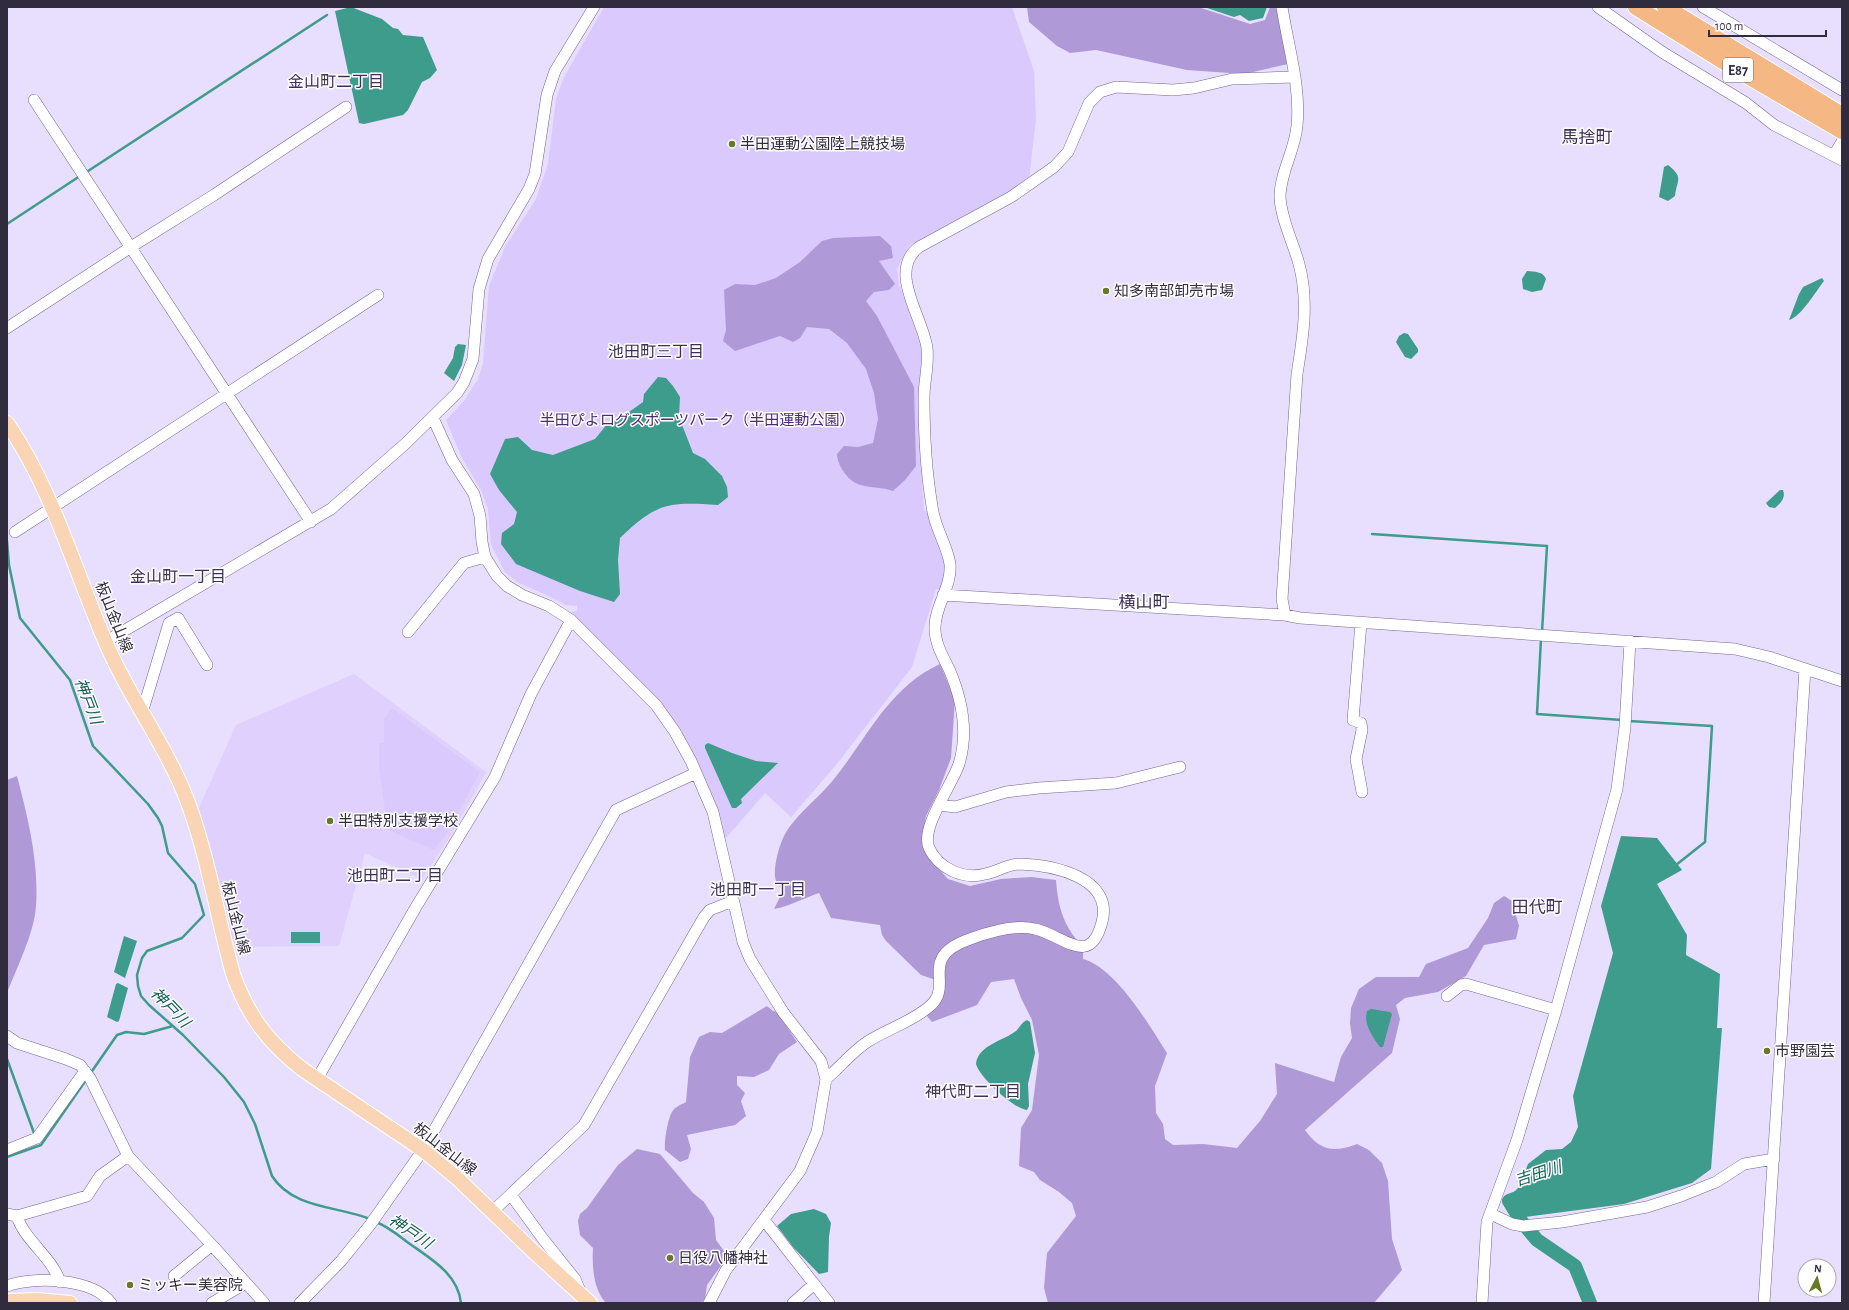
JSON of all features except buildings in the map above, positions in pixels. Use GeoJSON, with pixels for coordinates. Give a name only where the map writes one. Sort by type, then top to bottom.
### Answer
{"type":"FeatureCollection","features":[{"type":"Feature","properties":{"kind":"highway","name":"E87"},"geometry":{"type":"LineString","coordinates":[[1636,7],[1726,63],[1842,131]]}},
{"type":"Feature","properties":{"kind":"highway","name":"E87"},"geometry":{"type":"LineString","coordinates":[[1666,7],[1842,115]]}},
{"type":"Feature","properties":{"kind":"main road","name":"板山金山線"},"geometry":{"type":"LineString","coordinates":[[7,423],[30,460],[53,508],[105,642],[120,675],[170,763],[183,790],[195,824],[227,952],[239,991],[254,1020],[266,1036],[285,1056],[423,1150],[457,1178],[493,1211],[532,1251],[586,1299]]}},
{"type":"Feature","properties":{"kind":"main road"},"geometry":{"type":"LineString","coordinates":[[7,1301],[69,1303]]}},
{"type":"Feature","properties":{"kind":"street"},"geometry":{"type":"LineString","coordinates":[[105,642],[311,522],[348,496],[433,418],[457,393],[464,382],[473,359],[482,278],[488,259],[529,189],[535,174],[547,95],[555,71],[594,7]]}},
{"type":"Feature","properties":{"kind":"street"},"geometry":{"type":"LineString","coordinates":[[1282,7],[1298,110],[1294,143],[1282,182],[1280,198],[1283,215],[1294,247],[1303,281],[1305,312],[1297,374],[1282,599],[1285,615]]}},
{"type":"Feature","properties":{"kind":"street"},"geometry":{"type":"LineString","coordinates":[[1598,7],[1662,52],[1746,103],[1774,125],[1838,158],[1842,142]]}},
{"type":"Feature","properties":{"kind":"street"},"geometry":{"type":"LineString","coordinates":[[1703,7],[1842,90]]}},
{"type":"Feature","properties":{"kind":"street"},"geometry":{"type":"LineString","coordinates":[[826,1079],[864,1044],[930,1006],[938,989],[942,956],[948,949],[969,940],[1015,928],[1034,928],[1063,942],[1088,947],[1095,940],[1102,921],[1102,901],[1091,884],[1066,871],[1020,864],[1008,866],[984,875],[968,875],[956,872],[942,864],[929,848],[927,839],[929,830],[959,764],[964,732],[962,707],[958,691],[935,637],[935,625],[938,608],[948,578],[950,564],[946,549],[936,526],[932,508],[925,436],[924,393],[928,352],[924,332],[906,281],[904,271],[906,262],[912,253],[919,247],[1012,197],[1054,167],[1068,152],[1089,103],[1100,92],[1116,87],[1173,90],[1194,88],[1232,79],[1294,77]]}},
{"type":"Feature","properties":{"kind":"street"},"geometry":{"type":"LineString","coordinates":[[34,100],[311,522]]}},
{"type":"Feature","properties":{"kind":"street"},"geometry":{"type":"LineString","coordinates":[[7,328],[214,195],[346,107]]}},
{"type":"Feature","properties":{"kind":"street"},"geometry":{"type":"LineString","coordinates":[[15,532],[378,295]]}},
{"type":"Feature","properties":{"kind":"street"},"geometry":{"type":"LineString","coordinates":[[433,418],[452,460],[474,494],[478,504],[485,557],[497,576],[507,586],[566,616],[656,705],[676,732],[713,812],[743,942],[750,959],[783,1012],[821,1061],[826,1079],[821,1116],[811,1148],[794,1181],[726,1270],[709,1303]]}},
{"type":"Feature","properties":{"kind":"street"},"geometry":{"type":"LineString","coordinates":[[408,632],[464,563],[485,557]]}},
{"type":"Feature","properties":{"kind":"street"},"geometry":{"type":"LineString","coordinates":[[943,595],[1285,615],[1300,618],[1361,623],[1735,649],[1769,656],[1842,681]]}},
{"type":"Feature","properties":{"kind":"street"},"geometry":{"type":"LineString","coordinates":[[317,1078],[416,907],[495,777],[566,616]]}},
{"type":"Feature","properties":{"kind":"street"},"geometry":{"type":"LineString","coordinates":[[142,713],[169,623],[178,618],[207,665]]}},
{"type":"Feature","properties":{"kind":"street"},"geometry":{"type":"LineString","coordinates":[[1361,623],[1353,720],[1361,723],[1362,730],[1356,758],[1362,792]]}},
{"type":"Feature","properties":{"kind":"street"},"geometry":{"type":"LineString","coordinates":[[1482,1303],[1487,1222],[1517,1140],[1556,1010],[1617,789],[1625,727],[1630,641]]}},
{"type":"Feature","properties":{"kind":"street"},"geometry":{"type":"LineString","coordinates":[[1764,1303],[1805,669]]}},
{"type":"Feature","properties":{"kind":"street"},"geometry":{"type":"LineString","coordinates":[[940,805],[955,807],[1006,792],[1116,783],[1180,767]]}},
{"type":"Feature","properties":{"kind":"street"},"geometry":{"type":"LineString","coordinates":[[300,1303],[341,1261],[370,1225],[423,1150],[616,810],[696,773]]}},
{"type":"Feature","properties":{"kind":"street"},"geometry":{"type":"LineString","coordinates":[[493,1211],[584,1125],[704,916],[710,910],[733,901]]}},
{"type":"Feature","properties":{"kind":"street"},"geometry":{"type":"LineString","coordinates":[[1447,996],[1461,985],[1466,984],[1556,1010]]}},
{"type":"Feature","properties":{"kind":"street"},"geometry":{"type":"LineString","coordinates":[[7,1036],[17,1043],[80,1065],[87,1075],[128,1156],[212,1245],[264,1303]]}},
{"type":"Feature","properties":{"kind":"street"},"geometry":{"type":"LineString","coordinates":[[7,1150],[37,1138],[87,1075]]}},
{"type":"Feature","properties":{"kind":"street"},"geometry":{"type":"LineString","coordinates":[[60,1282],[56,1271],[12,1215],[87,1196],[100,1176],[112,1165],[128,1156]]}},
{"type":"Feature","properties":{"kind":"street"},"geometry":{"type":"LineString","coordinates":[[1491,1214],[1512,1224],[1523,1226],[1609,1215],[1647,1207],[1681,1196],[1716,1182],[1744,1164],[1774,1159]]}},
{"type":"Feature","properties":{"kind":"street"},"geometry":{"type":"LineString","coordinates":[[511,1195],[542,1239],[575,1278],[586,1299]]}},
{"type":"Feature","properties":{"kind":"street"},"geometry":{"type":"LineString","coordinates":[[764,1220],[829,1303]]}},
{"type":"Feature","properties":{"kind":"street"},"geometry":{"type":"LineString","coordinates":[[174,1276],[212,1245]]}},
{"type":"Feature","properties":{"kind":"street"},"geometry":{"type":"LineString","coordinates":[[7,1286],[31,1280],[60,1282],[84,1287],[102,1294],[110,1303]]}},
{"type":"Feature","properties":{"kind":"street"},"geometry":{"type":"LineString","coordinates":[[212,1303],[246,1283]]}},
{"type":"Feature","properties":{"kind":"street"},"geometry":{"type":"LineString","coordinates":[[793,1303],[814,1285]]}},
{"type":"Feature","properties":{"kind":"shaded area"},"geometry":{"type":"Polygon","coordinates":[[[1027,7],[1198,7],[1250,24],[1265,20],[1270,7],[1276,7],[1288,64],[1244,74],[1187,70],[1096,50],[1070,53],[1057,46],[1029,22],[1027,7]]]}},
{"type":"Feature","properties":{"kind":"shaded area"},"geometry":{"type":"Polygon","coordinates":[[[880,236],[891,246],[893,258],[879,261],[895,284],[889,290],[874,292],[866,301],[877,316],[914,387],[916,466],[905,480],[893,491],[857,484],[844,473],[839,463],[837,454],[844,446],[858,447],[873,443],[878,419],[874,393],[866,369],[847,343],[829,329],[807,327],[800,338],[793,342],[780,336],[735,351],[723,341],[726,330],[724,290],[735,284],[755,285],[776,278],[800,262],[822,241],[833,238],[880,236]]]}},
{"type":"Feature","properties":{"kind":"shaded area"},"geometry":{"type":"Polygon","coordinates":[[[940,664],[955,700],[951,758],[939,790],[926,816],[923,833],[928,857],[948,879],[970,886],[1001,879],[1031,877],[1056,880],[1060,908],[1071,932],[1083,947],[1083,959],[1095,964],[1119,985],[1141,1013],[1167,1053],[1155,1086],[1156,1113],[1163,1124],[1165,1139],[1173,1145],[1203,1144],[1237,1148],[1260,1121],[1277,1094],[1275,1063],[1334,1082],[1341,1057],[1352,1038],[1350,1023],[1351,1008],[1359,989],[1376,977],[1419,977],[1426,964],[1468,948],[1488,918],[1494,903],[1504,896],[1512,901],[1519,926],[1516,939],[1484,945],[1466,976],[1438,992],[1405,998],[1396,1005],[1400,1019],[1392,1053],[1305,1130],[1322,1146],[1341,1149],[1357,1144],[1369,1150],[1382,1163],[1388,1181],[1392,1239],[1402,1270],[1374,1303],[1048,1303],[1044,1288],[1047,1253],[1076,1216],[1072,1203],[1059,1192],[1040,1180],[1034,1172],[1019,1166],[1021,1128],[1032,1110],[1039,1055],[1032,1020],[1021,998],[1014,979],[991,982],[977,1005],[932,1022],[927,1016],[938,1000],[942,982],[921,975],[886,941],[882,935],[880,925],[831,918],[819,893],[774,909],[783,891],[775,877],[778,852],[782,840],[789,828],[834,779],[880,715],[893,700],[906,686],[922,674],[940,664]]]}},
{"type":"Feature","properties":{"kind":"shaded area","name":"半田特別支援学校"},"geometry":{"type":"Polygon","coordinates":[[[354,674],[486,772],[451,835],[422,879],[365,853],[339,946],[233,947],[199,808],[236,725],[354,674]]]}},
{"type":"Feature","properties":{"kind":"shaded area"},"geometry":{"type":"Polygon","coordinates":[[[17,776],[32,840],[36,873],[36,906],[35,917],[29,939],[7,993],[7,780],[17,776]]]}},
{"type":"Feature","properties":{"kind":"shaded area"},"geometry":{"type":"Polygon","coordinates":[[[767,1006],[773,1011],[777,1012],[797,1042],[779,1054],[769,1070],[754,1077],[737,1076],[737,1085],[745,1093],[741,1101],[746,1116],[735,1125],[687,1135],[691,1149],[688,1159],[680,1162],[665,1150],[666,1132],[673,1110],[686,1102],[690,1057],[699,1037],[710,1032],[722,1033],[767,1006]]]}},
{"type":"Feature","properties":{"kind":"shaded area"},"geometry":{"type":"Polygon","coordinates":[[[637,1149],[660,1154],[693,1193],[704,1202],[714,1218],[716,1240],[724,1251],[723,1263],[707,1285],[705,1299],[701,1303],[606,1303],[598,1291],[593,1270],[593,1248],[580,1235],[578,1221],[580,1214],[587,1208],[618,1165],[637,1149]]]}},
{"type":"Feature","properties":{"kind":"green space","name":"半田ぴよログスポーツパーク（半田運動公園）"},"geometry":{"type":"Polygon","coordinates":[[[604,7],[1012,7],[1034,71],[1036,119],[1029,180],[1010,194],[909,246],[897,269],[899,285],[921,334],[923,358],[918,414],[924,511],[931,512],[947,564],[942,590],[936,589],[912,667],[836,765],[791,817],[765,793],[725,839],[708,785],[680,730],[617,659],[571,612],[577,611],[577,606],[565,605],[517,582],[505,572],[491,545],[488,509],[481,490],[462,458],[446,420],[464,401],[478,379],[483,364],[489,286],[505,247],[536,199],[548,164],[556,99],[563,79],[604,7]]]}},
{"type":"Feature","properties":{"kind":"green space"},"geometry":{"type":"Polygon","coordinates":[[[392,708],[480,772],[447,833],[434,850],[388,830],[379,769],[379,743],[384,743],[384,719],[392,708]]]}},
{"type":"Feature","properties":{"kind":"water"},"geometry":{"type":"Polygon","coordinates":[[[351,7],[382,19],[393,28],[398,29],[403,35],[423,37],[437,70],[430,78],[422,82],[408,110],[403,115],[364,124],[359,123],[335,11],[351,7]]]}},
{"type":"Feature","properties":{"kind":"water"},"geometry":{"type":"Polygon","coordinates":[[[1204,7],[1267,7],[1263,18],[1249,21],[1240,15],[1234,17],[1204,7]]]}},
{"type":"Feature","properties":{"kind":"water"},"geometry":{"type":"Polygon","coordinates":[[[1668,165],[1676,173],[1678,179],[1675,196],[1668,201],[1659,197],[1664,167],[1668,165]]]}},
{"type":"Feature","properties":{"kind":"water"},"geometry":{"type":"Polygon","coordinates":[[[1527,271],[1538,272],[1545,276],[1546,279],[1542,290],[1532,292],[1523,289],[1522,279],[1527,271]]]}},
{"type":"Feature","properties":{"kind":"water"},"geometry":{"type":"Polygon","coordinates":[[[1822,278],[1824,281],[1808,303],[1794,318],[1789,320],[1803,287],[1822,278]]]}},
{"type":"Feature","properties":{"kind":"water"},"geometry":{"type":"Polygon","coordinates":[[[1404,333],[1408,334],[1418,349],[1418,352],[1411,359],[1405,357],[1396,342],[1399,336],[1404,333]]]}},
{"type":"Feature","properties":{"kind":"water"},"geometry":{"type":"Polygon","coordinates":[[[458,344],[466,345],[462,365],[454,381],[444,373],[453,358],[455,347],[458,344]]]}},
{"type":"Feature","properties":{"kind":"water"},"geometry":{"type":"Polygon","coordinates":[[[658,377],[666,378],[680,397],[679,417],[693,453],[705,459],[722,476],[727,487],[728,497],[718,505],[687,504],[664,507],[644,517],[633,526],[620,538],[618,560],[620,594],[614,602],[580,591],[516,564],[501,544],[502,533],[514,524],[517,512],[499,490],[490,474],[505,439],[518,437],[532,450],[553,455],[595,439],[608,423],[629,412],[643,402],[644,394],[658,377]]]}},
{"type":"Feature","properties":{"kind":"water"},"geometry":{"type":"Polygon","coordinates":[[[1780,490],[1783,490],[1784,493],[1782,500],[1775,508],[1769,507],[1766,503],[1780,490]]]}},
{"type":"Feature","properties":{"kind":"water"},"geometry":{"type":"Polygon","coordinates":[[[708,743],[756,761],[778,763],[741,799],[742,803],[736,808],[732,808],[705,748],[705,745],[708,743]]]}},
{"type":"Feature","properties":{"kind":"water"},"geometry":{"type":"Polygon","coordinates":[[[1621,836],[1657,838],[1682,870],[1657,884],[1687,935],[1686,955],[1720,974],[1717,1028],[1722,1028],[1711,1169],[1692,1183],[1624,1204],[1525,1217],[1510,1196],[1519,1187],[1528,1164],[1546,1150],[1562,1149],[1571,1142],[1578,1127],[1573,1096],[1613,953],[1601,906],[1621,836]]]}},
{"type":"Feature","properties":{"kind":"water"},"geometry":{"type":"Polygon","coordinates":[[[291,932],[320,932],[320,943],[291,943],[291,932]]]}},
{"type":"Feature","properties":{"kind":"water"},"geometry":{"type":"Polygon","coordinates":[[[124,936],[137,941],[125,978],[114,972],[124,936]]]}},
{"type":"Feature","properties":{"kind":"water"},"geometry":{"type":"Polygon","coordinates":[[[118,983],[128,988],[119,1021],[117,1022],[107,1017],[116,984],[118,983]]]}},
{"type":"Feature","properties":{"kind":"water"},"geometry":{"type":"Polygon","coordinates":[[[1371,1009],[1390,1012],[1392,1014],[1383,1047],[1380,1047],[1372,1035],[1366,1021],[1367,1011],[1371,1009]]]}},
{"type":"Feature","properties":{"kind":"water"},"geometry":{"type":"Polygon","coordinates":[[[1027,1020],[1030,1022],[1035,1053],[1028,1084],[1029,1106],[1027,1110],[1014,1104],[998,1092],[984,1077],[976,1064],[981,1052],[992,1044],[1011,1035],[1022,1023],[1027,1020]]]}},
{"type":"Feature","properties":{"kind":"water"},"geometry":{"type":"Polygon","coordinates":[[[814,1209],[826,1214],[831,1223],[828,1272],[819,1274],[793,1247],[777,1226],[791,1214],[814,1209]]]}},
{"type":"Feature","properties":{"kind":"waterway"},"geometry":{"type":"LineString","coordinates":[[85,173],[327,15]]}},
{"type":"Feature","properties":{"kind":"waterway"},"geometry":{"type":"LineString","coordinates":[[7,224],[80,176]]}},
{"type":"Feature","properties":{"kind":"waterway"},"geometry":{"type":"LineString","coordinates":[[1372,534],[1547,546],[1542,632]]}},
{"type":"Feature","properties":{"kind":"waterway","name":"神戸川"},"geometry":{"type":"LineString","coordinates":[[7,541],[9,565],[20,618],[70,680],[93,746],[148,804],[162,826],[168,853],[195,884],[204,915],[182,938],[147,951],[142,958],[137,975],[141,996],[183,1035],[224,1077],[244,1102],[255,1124],[272,1176],[281,1187],[304,1201],[370,1219]]}},
{"type":"Feature","properties":{"kind":"waterway"},"geometry":{"type":"LineString","coordinates":[[1541,639],[1537,714],[1622,720]]}},
{"type":"Feature","properties":{"kind":"waterway"},"geometry":{"type":"LineString","coordinates":[[1629,721],[1712,726],[1705,842],[1676,865]]}},
{"type":"Feature","properties":{"kind":"waterway"},"geometry":{"type":"LineString","coordinates":[[90,1074],[117,1035],[126,1032],[144,1034],[173,1026]]}},
{"type":"Feature","properties":{"kind":"waterway"},"geometry":{"type":"LineString","coordinates":[[7,1059],[36,1135]]}},
{"type":"Feature","properties":{"kind":"waterway"},"geometry":{"type":"LineString","coordinates":[[7,1157],[41,1145],[86,1080]]}},
{"type":"Feature","properties":{"kind":"waterway","name":"吉田川"},"geometry":{"type":"LineString","coordinates":[[1530,1193],[1509,1201],[1521,1221],[1537,1240],[1575,1266],[1590,1303]]}},
{"type":"Feature","properties":{"kind":"waterway","name":"神戸川"},"geometry":{"type":"LineString","coordinates":[[376,1222],[394,1232],[442,1268],[455,1284],[461,1303]]}},
{"type":"Feature","properties":{"kind":"place","name":"半田運動公園陸上競技場"},"geometry":{"type":"Point","coordinates":[732,144]}},
{"type":"Feature","properties":{"kind":"place","name":"知多南部卸売市場"},"geometry":{"type":"Point","coordinates":[1106,291]}},
{"type":"Feature","properties":{"kind":"place","name":"半田特別支援学校"},"geometry":{"type":"Point","coordinates":[330,821]}},
{"type":"Feature","properties":{"kind":"place","name":"市野園芸"},"geometry":{"type":"Point","coordinates":[1767,1051]}},
{"type":"Feature","properties":{"kind":"place","name":"日役八幡神社"},"geometry":{"type":"Point","coordinates":[670,1258]}},
{"type":"Feature","properties":{"kind":"place","name":"ミッキー美容院"},"geometry":{"type":"Point","coordinates":[130,1285]}},
{"type":"Feature","properties":{"kind":"district","name":"金山町二丁目"},"geometry":{"type":"Point","coordinates":[336,81]}},
{"type":"Feature","properties":{"kind":"district","name":"馬捨町"},"geometry":{"type":"Point","coordinates":[1587,137]}},
{"type":"Feature","properties":{"kind":"district","name":"池田町三丁目"},"geometry":{"type":"Point","coordinates":[656,351]}},
{"type":"Feature","properties":{"kind":"district","name":"金山町一丁目"},"geometry":{"type":"Point","coordinates":[178,576]}},
{"type":"Feature","properties":{"kind":"district","name":"横山町"},"geometry":{"type":"Point","coordinates":[1144,602]}},
{"type":"Feature","properties":{"kind":"district","name":"池田町二丁目"},"geometry":{"type":"Point","coordinates":[395,875]}},
{"type":"Feature","properties":{"kind":"district","name":"池田町一丁目"},"geometry":{"type":"Point","coordinates":[758,889]}},
{"type":"Feature","properties":{"kind":"district","name":"田代町"},"geometry":{"type":"Point","coordinates":[1537,907]}},
{"type":"Feature","properties":{"kind":"district","name":"神代町二丁目"},"geometry":{"type":"Point","coordinates":[973,1091]}}]}
